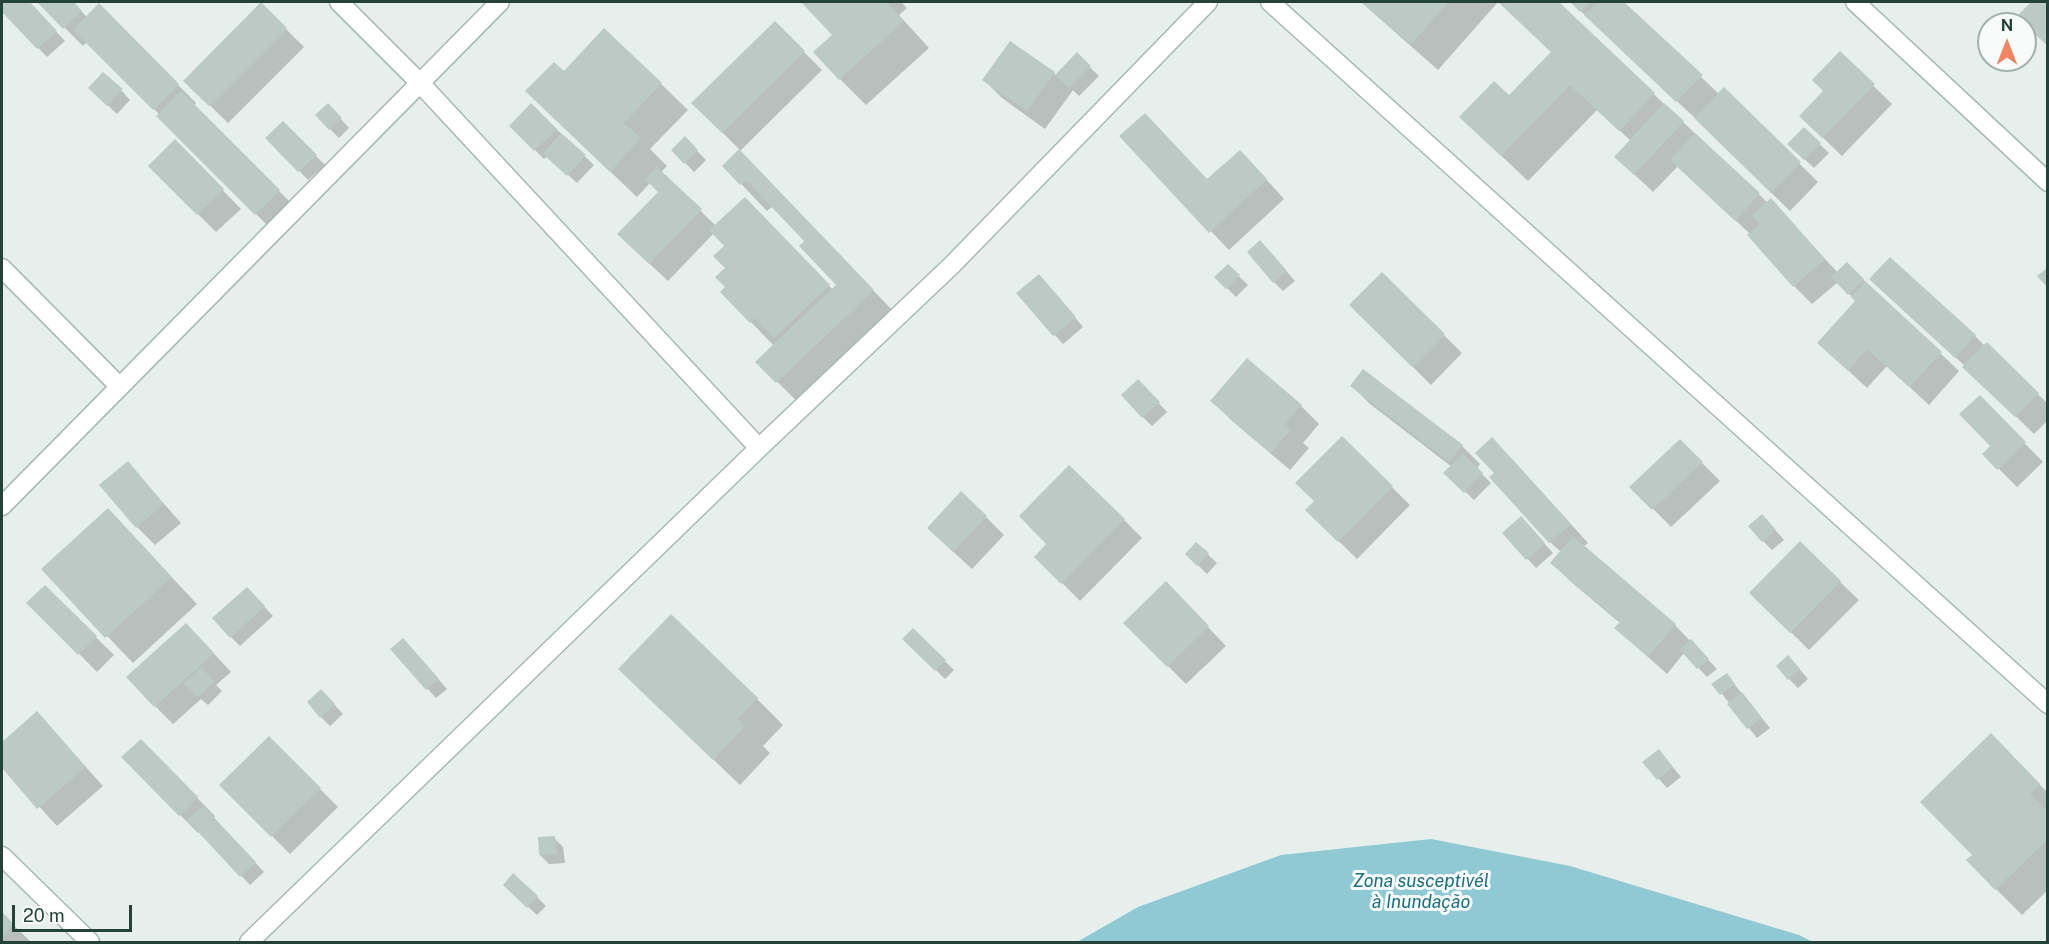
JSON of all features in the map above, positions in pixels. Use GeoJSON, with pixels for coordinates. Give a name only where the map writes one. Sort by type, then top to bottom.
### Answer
{"type":"FeatureCollection","features":[{"type":"Feature","properties":{"kind":"street"},"geometry":{"type":"LineString","coordinates":[[339,2],[419,82],[759,448]]}},
{"type":"Feature","properties":{"kind":"street"},"geometry":{"type":"LineString","coordinates":[[2,506],[500,2]]}},
{"type":"Feature","properties":{"kind":"street"},"geometry":{"type":"LineString","coordinates":[[249,942],[759,448],[952,265],[1208,2]]}},
{"type":"Feature","properties":{"kind":"street"},"geometry":{"type":"LineString","coordinates":[[1270,2],[2048,704]]}},
{"type":"Feature","properties":{"kind":"street"},"geometry":{"type":"LineString","coordinates":[[1855,2],[2048,182]]}},
{"type":"Feature","properties":{"kind":"street"},"geometry":{"type":"LineString","coordinates":[[2,267],[120,387]]}},
{"type":"Feature","properties":{"kind":"street"},"geometry":{"type":"LineString","coordinates":[[2,856],[90,942]]}},
{"type":"Feature","properties":{"kind":"water","name":"Zona susceptivél à Inundação"},"geometry":{"type":"Polygon","coordinates":[[[1431,839],[1570,866],[1799,935],[1813,942],[1077,942],[1138,907],[1281,855],[1431,839]]]}},
{"type":"Feature","properties":{"kind":"building"},"geometry":{"type":"Polygon","coordinates":[[[2,2],[30,2],[57,31],[37,49],[2,12],[2,2]]]}},
{"type":"Feature","properties":{"kind":"building"},"geometry":{"type":"Polygon","coordinates":[[[37,2],[74,2],[82,11],[63,29],[37,2]]]}},
{"type":"Feature","properties":{"kind":"building"},"geometry":{"type":"Polygon","coordinates":[[[261,2],[287,28],[209,106],[183,81],[261,2]]]}},
{"type":"Feature","properties":{"kind":"building"},"geometry":{"type":"Polygon","coordinates":[[[801,2],[886,2],[904,21],[839,80],[813,52],[832,35],[801,2]]]}},
{"type":"Feature","properties":{"kind":"building"},"geometry":{"type":"Polygon","coordinates":[[[1361,2],[1449,2],[1411,44],[1361,2]]]}},
{"type":"Feature","properties":{"kind":"building"},"geometry":{"type":"Polygon","coordinates":[[[1498,2],[1559,2],[1655,93],[1619,131],[1570,85],[1501,156],[1459,117],[1494,81],[1509,95],[1551,52],[1498,2]]]}},
{"type":"Feature","properties":{"kind":"building"},"geometry":{"type":"Polygon","coordinates":[[[1570,2],[1591,2],[1580,12],[1570,2]]]}},
{"type":"Feature","properties":{"kind":"building"},"geometry":{"type":"Polygon","coordinates":[[[1598,2],[1624,2],[1703,75],[1676,102],[1584,15],[1598,2]]]}},
{"type":"Feature","properties":{"kind":"building"},"geometry":{"type":"Polygon","coordinates":[[[2031,2],[2048,2],[2048,46],[2037,36],[2037,12],[2021,12],[2031,2]]]}},
{"type":"Feature","properties":{"kind":"building"},"geometry":{"type":"Polygon","coordinates":[[[99,3],[179,84],[153,110],[73,30],[99,3]]]}},
{"type":"Feature","properties":{"kind":"building"},"geometry":{"type":"Polygon","coordinates":[[[775,21],[805,51],[722,133],[691,103],[775,21]]]}},
{"type":"Feature","properties":{"kind":"building"},"geometry":{"type":"Polygon","coordinates":[[[604,28],[662,83],[624,123],[641,138],[610,172],[525,91],[554,62],[564,71],[604,28]]]}},
{"type":"Feature","properties":{"kind":"building"},"geometry":{"type":"Polygon","coordinates":[[[1010,41],[1055,72],[1027,111],[982,80],[1010,41]]]}},
{"type":"Feature","properties":{"kind":"building"},"geometry":{"type":"Polygon","coordinates":[[[1840,51],[1875,84],[1822,138],[1799,116],[1823,91],[1812,80],[1840,51]]]}},
{"type":"Feature","properties":{"kind":"building"},"geometry":{"type":"Polygon","coordinates":[[[1077,52],[1091,66],[1069,88],[1055,75],[1077,52]]]}},
{"type":"Feature","properties":{"kind":"building"},"geometry":{"type":"Polygon","coordinates":[[[103,72],[123,89],[107,106],[88,88],[103,72]]]}},
{"type":"Feature","properties":{"kind":"building"},"geometry":{"type":"Polygon","coordinates":[[[1724,87],[1801,162],[1771,193],[1694,118],[1724,87]]]}},
{"type":"Feature","properties":{"kind":"building"},"geometry":{"type":"Polygon","coordinates":[[[181,91],[280,190],[255,215],[156,116],[181,91]]]}},
{"type":"Feature","properties":{"kind":"building"},"geometry":{"type":"Polygon","coordinates":[[[328,103],[342,118],[329,130],[315,115],[328,103]]]}},
{"type":"Feature","properties":{"kind":"building"},"geometry":{"type":"Polygon","coordinates":[[[531,103],[557,129],[534,151],[509,126],[531,103]]]}},
{"type":"Feature","properties":{"kind":"building"},"geometry":{"type":"Polygon","coordinates":[[[1664,103],[1684,121],[1634,175],[1614,157],[1664,103]]]}},
{"type":"Feature","properties":{"kind":"building"},"geometry":{"type":"Polygon","coordinates":[[[1145,113],[1207,179],[1240,150],[1267,179],[1209,233],[1119,136],[1145,113]]]}},
{"type":"Feature","properties":{"kind":"building"},"geometry":{"type":"Polygon","coordinates":[[[283,121],[317,155],[298,172],[265,138],[283,121]]]}},
{"type":"Feature","properties":{"kind":"building"},"geometry":{"type":"Polygon","coordinates":[[[1804,127],[1821,143],[1804,160],[1787,144],[1804,127]]]}},
{"type":"Feature","properties":{"kind":"building"},"geometry":{"type":"Polygon","coordinates":[[[561,133],[586,155],[567,176],[543,154],[561,133]]]}},
{"type":"Feature","properties":{"kind":"building"},"geometry":{"type":"Polygon","coordinates":[[[1695,133],[1760,193],[1735,221],[1670,160],[1695,133]]]}},
{"type":"Feature","properties":{"kind":"building"},"geometry":{"type":"Polygon","coordinates":[[[685,136],[698,150],[684,164],[671,150],[685,136]]]}},
{"type":"Feature","properties":{"kind":"building"},"geometry":{"type":"Polygon","coordinates":[[[175,139],[224,189],[197,215],[148,166],[175,139]]]}},
{"type":"Feature","properties":{"kind":"building"},"geometry":{"type":"Polygon","coordinates":[[[739,149],[874,290],[776,383],[755,362],[836,285],[799,246],[804,241],[746,180],[740,185],[722,166],[739,149]]]}},
{"type":"Feature","properties":{"kind":"building"},"geometry":{"type":"Polygon","coordinates":[[[657,167],[702,209],[649,264],[617,234],[658,192],[645,179],[657,167]]]}},
{"type":"Feature","properties":{"kind":"building"},"geometry":{"type":"Polygon","coordinates":[[[745,197],[830,285],[774,338],[755,318],[750,323],[720,292],[725,287],[715,277],[725,268],[713,256],[724,246],[709,230],[745,197]]]}},
{"type":"Feature","properties":{"kind":"building"},"geometry":{"type":"Polygon","coordinates":[[[1771,198],[1825,259],[1793,287],[1747,235],[1760,224],[1752,215],[1771,198]]]}},
{"type":"Feature","properties":{"kind":"building"},"geometry":{"type":"Polygon","coordinates":[[[1260,240],[1287,271],[1273,283],[1247,252],[1260,240]]]}},
{"type":"Feature","properties":{"kind":"building"},"geometry":{"type":"Polygon","coordinates":[[[1890,257],[1976,335],[1955,358],[1869,279],[1890,257]]]}},
{"type":"Feature","properties":{"kind":"building"},"geometry":{"type":"Polygon","coordinates":[[[1847,262],[1864,279],[1848,295],[1831,277],[1847,262]]]}},
{"type":"Feature","properties":{"kind":"building"},"geometry":{"type":"Polygon","coordinates":[[[1228,264],[1240,275],[1226,289],[1214,277],[1228,264]]]}},
{"type":"Feature","properties":{"kind":"building"},"geometry":{"type":"Polygon","coordinates":[[[2048,267],[2048,288],[2037,276],[2048,267]]]}},
{"type":"Feature","properties":{"kind":"building"},"geometry":{"type":"Polygon","coordinates":[[[1382,272],[1445,334],[1412,367],[1349,305],[1382,272]]]}},
{"type":"Feature","properties":{"kind":"building"},"geometry":{"type":"Polygon","coordinates":[[[1039,274],[1076,317],[1053,336],[1016,293],[1039,274]]]}},
{"type":"Feature","properties":{"kind":"building"},"geometry":{"type":"Polygon","coordinates":[[[1865,281],[1942,352],[1909,387],[1867,349],[1848,371],[1817,343],[1855,301],[1851,297],[1865,281]]]}},
{"type":"Feature","properties":{"kind":"building"},"geometry":{"type":"Polygon","coordinates":[[[1987,342],[2039,393],[2015,417],[1962,367],[1987,342]]]}},
{"type":"Feature","properties":{"kind":"building"},"geometry":{"type":"Polygon","coordinates":[[[1247,358],[1302,405],[1285,424],[1291,429],[1271,453],[1210,401],[1247,358]]]}},
{"type":"Feature","properties":{"kind":"building"},"geometry":{"type":"Polygon","coordinates":[[[1363,369],[1463,445],[1449,462],[1350,386],[1363,369]]]}},
{"type":"Feature","properties":{"kind":"building"},"geometry":{"type":"Polygon","coordinates":[[[1138,379],[1160,402],[1142,418],[1121,395],[1138,379]]]}},
{"type":"Feature","properties":{"kind":"building"},"geometry":{"type":"Polygon","coordinates":[[[1980,395],[2026,442],[1997,470],[1982,454],[1990,446],[1959,414],[1980,395]]]}},
{"type":"Feature","properties":{"kind":"building"},"geometry":{"type":"Polygon","coordinates":[[[1342,436],[1393,486],[1338,542],[1305,510],[1314,501],[1295,483],[1342,436]]]}},
{"type":"Feature","properties":{"kind":"building"},"geometry":{"type":"Polygon","coordinates":[[[1492,437],[1571,524],[1549,543],[1489,477],[1494,473],[1475,453],[1492,437]]]}},
{"type":"Feature","properties":{"kind":"building"},"geometry":{"type":"Polygon","coordinates":[[[1680,439],[1703,462],[1652,510],[1629,487],[1680,439]]]}},
{"type":"Feature","properties":{"kind":"building"},"geometry":{"type":"Polygon","coordinates":[[[1463,454],[1483,473],[1464,493],[1443,473],[1463,454]]]}},
{"type":"Feature","properties":{"kind":"building"},"geometry":{"type":"Polygon","coordinates":[[[128,461],[164,504],[136,528],[99,485],[128,461]]]}},
{"type":"Feature","properties":{"kind":"building"},"geometry":{"type":"Polygon","coordinates":[[[1069,465],[1125,519],[1061,584],[1034,557],[1046,544],[1019,516],[1069,465]]]}},
{"type":"Feature","properties":{"kind":"building"},"geometry":{"type":"Polygon","coordinates":[[[961,491],[987,516],[953,552],[927,528],[961,491]]]}},
{"type":"Feature","properties":{"kind":"building"},"geometry":{"type":"Polygon","coordinates":[[[108,508],[172,577],[105,638],[41,569],[108,508]]]}},
{"type":"Feature","properties":{"kind":"building"},"geometry":{"type":"Polygon","coordinates":[[[1762,514],[1776,530],[1762,542],[1748,526],[1762,514]]]}},
{"type":"Feature","properties":{"kind":"building"},"geometry":{"type":"Polygon","coordinates":[[[1521,516],[1545,543],[1526,560],[1502,533],[1521,516]]]}},
{"type":"Feature","properties":{"kind":"building"},"geometry":{"type":"Polygon","coordinates":[[[1573,536],[1676,624],[1648,657],[1614,628],[1620,622],[1550,563],[1573,536]]]}},
{"type":"Feature","properties":{"kind":"building"},"geometry":{"type":"Polygon","coordinates":[[[1800,541],[1841,581],[1790,633],[1749,593],[1800,541]]]}},
{"type":"Feature","properties":{"kind":"building"},"geometry":{"type":"Polygon","coordinates":[[[1196,542],[1209,553],[1197,566],[1185,554],[1196,542]]]}},
{"type":"Feature","properties":{"kind":"building"},"geometry":{"type":"Polygon","coordinates":[[[1166,581],[1209,626],[1167,667],[1123,623],[1166,581]]]}},
{"type":"Feature","properties":{"kind":"building"},"geometry":{"type":"Polygon","coordinates":[[[45,585],[97,636],[78,655],[26,603],[45,585]]]}},
{"type":"Feature","properties":{"kind":"building"},"geometry":{"type":"Polygon","coordinates":[[[247,587],[265,606],[230,638],[212,618],[247,587]]]}},
{"type":"Feature","properties":{"kind":"building"},"geometry":{"type":"Polygon","coordinates":[[[671,614],[758,698],[738,719],[745,726],[713,760],[618,669],[671,614]]]}},
{"type":"Feature","properties":{"kind":"building"},"geometry":{"type":"Polygon","coordinates":[[[186,623],[214,653],[154,707],[126,677],[186,623]]]}},
{"type":"Feature","properties":{"kind":"building"},"geometry":{"type":"Polygon","coordinates":[[[913,628],[946,660],[935,671],[902,639],[913,628]]]}},
{"type":"Feature","properties":{"kind":"building"},"geometry":{"type":"Polygon","coordinates":[[[403,638],[439,679],[426,690],[390,649],[403,638]]]}},
{"type":"Feature","properties":{"kind":"building"},"geometry":{"type":"Polygon","coordinates":[[[1691,639],[1709,659],[1697,669],[1680,650],[1691,639]]]}},
{"type":"Feature","properties":{"kind":"building"},"geometry":{"type":"Polygon","coordinates":[[[1788,655],[1800,669],[1788,680],[1776,666],[1788,655]]]}},
{"type":"Feature","properties":{"kind":"building"},"geometry":{"type":"Polygon","coordinates":[[[201,667],[214,681],[198,697],[184,683],[201,667]]]}},
{"type":"Feature","properties":{"kind":"building"},"geometry":{"type":"Polygon","coordinates":[[[1727,673],[1735,684],[1720,695],[1711,684],[1727,673]]]}},
{"type":"Feature","properties":{"kind":"building"},"geometry":{"type":"Polygon","coordinates":[[[321,689],[335,704],[320,718],[307,702],[321,689]]]}},
{"type":"Feature","properties":{"kind":"building"},"geometry":{"type":"Polygon","coordinates":[[[1742,692],[1762,718],[1747,729],[1727,704],[1742,692]]]}},
{"type":"Feature","properties":{"kind":"building"},"geometry":{"type":"Polygon","coordinates":[[[37,711],[86,767],[37,809],[2,768],[2,742],[37,711]]]}},
{"type":"Feature","properties":{"kind":"building"},"geometry":{"type":"Polygon","coordinates":[[[1991,733],[2040,784],[2030,794],[2048,811],[2048,839],[1995,890],[1966,860],[1972,855],[1920,802],[1991,733]]]}},
{"type":"Feature","properties":{"kind":"building"},"geometry":{"type":"Polygon","coordinates":[[[269,736],[321,788],[271,837],[219,785],[269,736]]]}},
{"type":"Feature","properties":{"kind":"building"},"geometry":{"type":"Polygon","coordinates":[[[141,739],[198,797],[179,816],[121,757],[141,739]]]}},
{"type":"Feature","properties":{"kind":"building"},"geometry":{"type":"Polygon","coordinates":[[[1659,749],[1673,767],[1657,780],[1642,762],[1659,749]]]}},
{"type":"Feature","properties":{"kind":"building"},"geometry":{"type":"Polygon","coordinates":[[[203,806],[256,862],[240,877],[187,820],[203,806]]]}},
{"type":"Feature","properties":{"kind":"building"},"geometry":{"type":"Polygon","coordinates":[[[555,836],[557,854],[539,855],[538,837],[555,836]]]}},
{"type":"Feature","properties":{"kind":"building"},"geometry":{"type":"Polygon","coordinates":[[[513,873],[538,896],[527,908],[503,885],[513,873]]]}},
{"type":"Feature","properties":{"kind":"building"},"geometry":{"type":"Polygon","coordinates":[[[2,912],[14,924],[2,938],[2,912]]]}}]}
